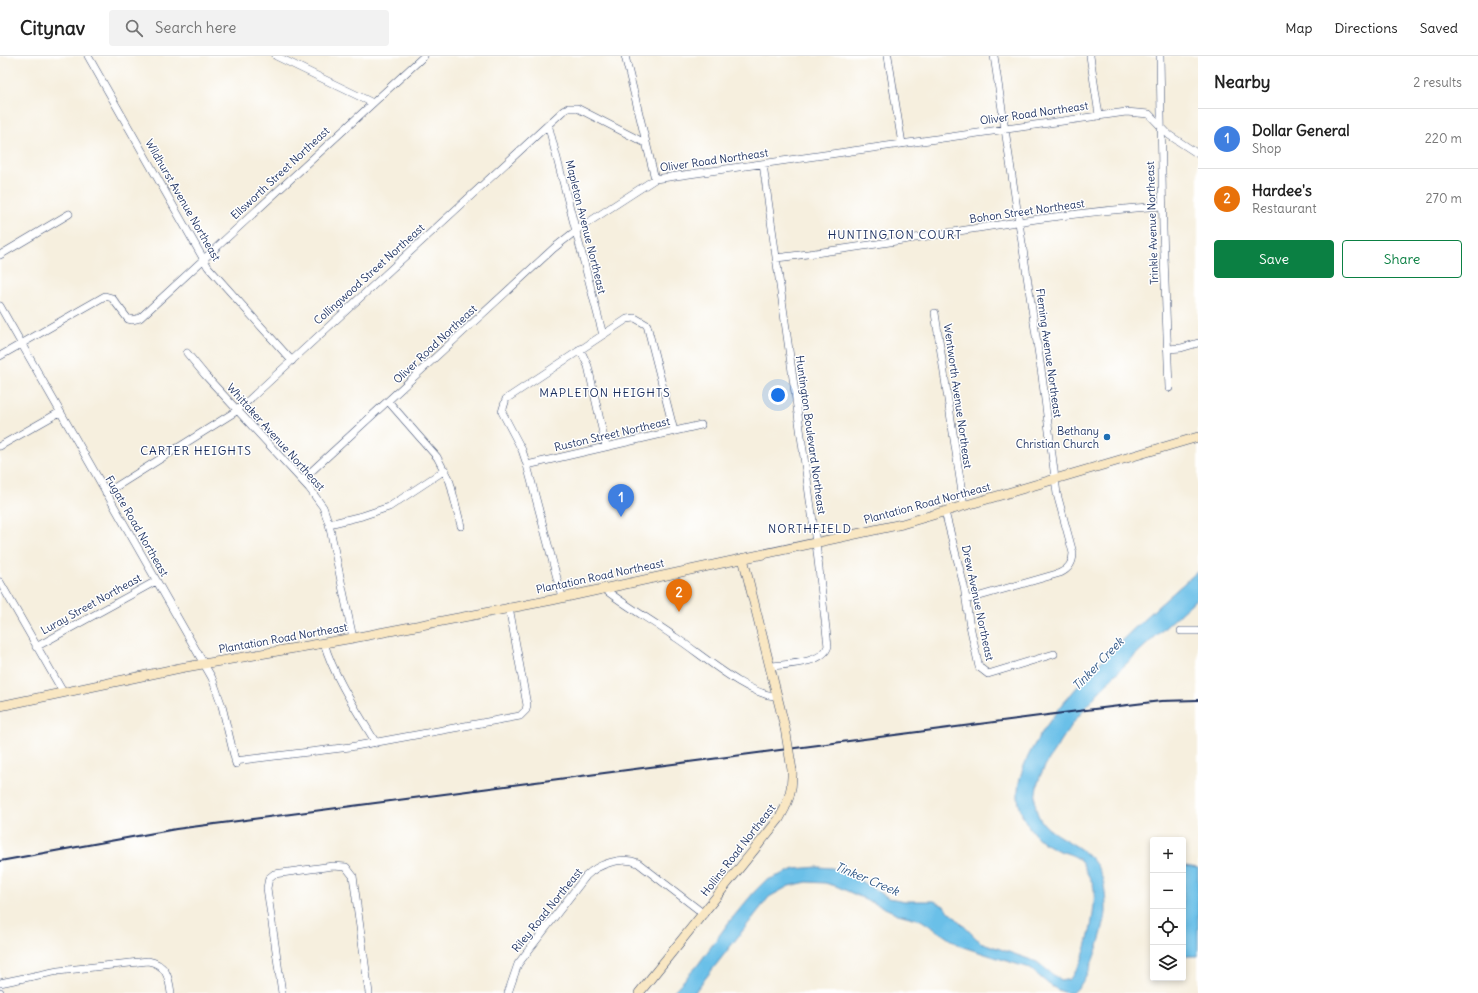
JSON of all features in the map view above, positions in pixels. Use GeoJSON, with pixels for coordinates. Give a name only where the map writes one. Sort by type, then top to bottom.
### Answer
{"type":"FeatureCollection","features":[{"type":"Feature","properties":{"kind":"main road","name":"Plantation Road Northeast"},"geometry":{"type":"LineString","coordinates":[[0,706],[204,663],[353,638],[509,608],[902,524],[1198,437]]}},
{"type":"Feature","properties":{"kind":"main road","name":"Hollins Road Northeast"},"geometry":{"type":"LineString","coordinates":[[639,993],[779,819],[786,807],[791,791],[792,770],[785,728],[744,558]]}},
{"type":"Feature","properties":{"kind":"street","name":"Wildhurst Avenue Northeast"},"geometry":{"type":"LineString","coordinates":[[88,56],[208,267],[292,361]]}},
{"type":"Feature","properties":{"kind":"street"},"geometry":{"type":"LineString","coordinates":[[276,56],[373,103]]}},
{"type":"Feature","properties":{"kind":"street","name":"Ellsworth Street Northeast"},"geometry":{"type":"LineString","coordinates":[[22,344],[105,296],[112,298],[125,317],[132,320],[140,318],[424,56]]}},
{"type":"Feature","properties":{"kind":"street"},"geometry":{"type":"LineString","coordinates":[[625,56],[655,179]]}},
{"type":"Feature","properties":{"kind":"street"},"geometry":{"type":"LineString","coordinates":[[888,56],[902,144]]}},
{"type":"Feature","properties":{"kind":"street","name":"Fleming Avenue Northeast"},"geometry":{"type":"LineString","coordinates":[[966,600],[1060,573],[1068,568],[1073,559],[1073,549],[1057,494],[994,56]]}},
{"type":"Feature","properties":{"kind":"street"},"geometry":{"type":"LineString","coordinates":[[1090,56],[1099,115]]}},
{"type":"Feature","properties":{"kind":"street","name":"Trinkle Avenue Northeast"},"geometry":{"type":"LineString","coordinates":[[1160,56],[1162,206],[1169,388]]}},
{"type":"Feature","properties":{"kind":"street","name":"Collingwood Street Northeast"},"geometry":{"type":"LineString","coordinates":[[106,493],[238,410],[548,124],[568,108],[577,108],[645,143]]}},
{"type":"Feature","properties":{"kind":"street","name":"Oliver Road Northeast"},"geometry":{"type":"LineString","coordinates":[[302,480],[539,262],[575,231],[655,179],[1005,128],[1126,112],[1145,113],[1152,116],[1181,144],[1198,154]]}},
{"type":"Feature","properties":{"kind":"street","name":"Mapleton Avenue Northeast"},"geometry":{"type":"LineString","coordinates":[[548,124],[603,335]]}},
{"type":"Feature","properties":{"kind":"street","name":"Huntington Boulevard Northeast"},"geometry":{"type":"LineString","coordinates":[[762,164],[816,543],[827,634],[826,650],[824,655],[816,659],[771,666]]}},
{"type":"Feature","properties":{"kind":"street","name":"Bohon Street Northeast"},"geometry":{"type":"LineString","coordinates":[[776,258],[1121,208],[1162,206]]}},
{"type":"Feature","properties":{"kind":"street"},"geometry":{"type":"LineString","coordinates":[[0,255],[69,214]]}},
{"type":"Feature","properties":{"kind":"street","name":"Fugate Road Northeast"},"geometry":{"type":"LineString","coordinates":[[0,306],[204,663],[218,693],[235,762],[376,743]]}},
{"type":"Feature","properties":{"kind":"street","name":"Wentworth Avenue Northeast"},"geometry":{"type":"LineString","coordinates":[[935,313],[964,506]]}},
{"type":"Feature","properties":{"kind":"street"},"geometry":{"type":"LineString","coordinates":[[562,597],[527,465],[522,450],[504,416],[503,403],[512,394],[559,362],[627,319],[640,319],[647,325],[674,431]]}},
{"type":"Feature","properties":{"kind":"street"},"geometry":{"type":"LineString","coordinates":[[1167,348],[1181,348],[1198,343]]}},
{"type":"Feature","properties":{"kind":"street"},"geometry":{"type":"LineString","coordinates":[[0,356],[22,344]]}},
{"type":"Feature","properties":{"kind":"street"},"geometry":{"type":"LineString","coordinates":[[580,349],[588,366],[606,447]]}},
{"type":"Feature","properties":{"kind":"street","name":"Whittaker Avenue Northeast"},"geometry":{"type":"LineString","coordinates":[[187,353],[302,480],[323,507],[329,524],[353,638]]}},
{"type":"Feature","properties":{"kind":"street"},"geometry":{"type":"LineString","coordinates":[[388,402],[430,448],[445,470],[450,482],[461,526]]}},
{"type":"Feature","properties":{"kind":"street"},"geometry":{"type":"LineString","coordinates":[[0,446],[60,412]]}},
{"type":"Feature","properties":{"kind":"street","name":"Ruston Street Northeast"},"geometry":{"type":"LineString","coordinates":[[527,465],[701,425]]}},
{"type":"Feature","properties":{"kind":"street"},"geometry":{"type":"LineString","coordinates":[[329,524],[362,516],[389,507],[445,470]]}},
{"type":"Feature","properties":{"kind":"street","name":"Drew Avenue Northeast"},"geometry":{"type":"LineString","coordinates":[[945,512],[966,600],[979,667],[986,673],[1054,654]]}},
{"type":"Feature","properties":{"kind":"street","name":"Luray Street Northeast"},"geometry":{"type":"LineString","coordinates":[[36,647],[156,581]]}},
{"type":"Feature","properties":{"kind":"street"},"geometry":{"type":"LineString","coordinates":[[0,582],[63,692]]}},
{"type":"Feature","properties":{"kind":"street"},"geometry":{"type":"LineString","coordinates":[[604,588],[624,605],[674,636],[737,681],[764,695],[778,696]]}},
{"type":"Feature","properties":{"kind":"street"},"geometry":{"type":"LineString","coordinates":[[324,643],[331,663],[376,743],[456,727],[517,717],[523,714],[527,705],[509,608]]}},
{"type":"Feature","properties":{"kind":"street"},"geometry":{"type":"LineString","coordinates":[[1181,631],[1198,631]]}},
{"type":"Feature","properties":{"kind":"street","name":"Riley Road Northeast"},"geometry":{"type":"LineString","coordinates":[[508,993],[518,964],[590,872],[602,866],[627,860],[638,863],[704,914]]}},
{"type":"Feature","properties":{"kind":"street"},"geometry":{"type":"LineString","coordinates":[[282,993],[267,882],[271,875],[342,866],[350,870],[352,874],[369,993]]}},
{"type":"Feature","properties":{"kind":"street"},"geometry":{"type":"LineString","coordinates":[[0,983],[58,971],[148,961],[158,964],[166,972],[171,993]]}},
{"type":"Feature","properties":{"kind":"water","name":"Tinker Creek"},"geometry":{"type":"Polygon","coordinates":[[[1198,571],[1198,597],[1124,666],[1089,703],[1052,754],[1038,781],[1035,804],[1039,817],[1047,827],[1091,858],[1099,870],[1104,885],[1106,912],[1105,920],[1099,943],[1089,970],[1077,989],[1071,993],[1059,990],[1048,984],[1029,968],[960,946],[921,920],[898,914],[836,886],[825,883],[807,882],[789,886],[769,897],[694,993],[672,993],[697,966],[729,922],[765,881],[795,869],[818,867],[832,868],[847,873],[889,898],[905,901],[934,901],[944,906],[980,942],[1037,962],[1061,981],[1070,979],[1080,964],[1089,936],[1094,902],[1093,884],[1080,860],[1074,856],[1056,850],[1039,839],[1023,817],[1018,800],[1018,792],[1024,765],[1040,735],[1063,704],[1090,672],[1149,614],[1198,571]]]}},
{"type":"Feature","properties":{"kind":"water"},"geometry":{"type":"Polygon","coordinates":[[[1186,866],[1198,868],[1198,956],[1186,957],[1186,866]]]}},
{"type":"Feature","properties":{"kind":"railway"},"geometry":{"type":"LineString","coordinates":[[0,861],[176,829],[1086,710],[1161,701],[1198,700]]}},
{"type":"Feature","properties":{"kind":"place","name":"Bethany Christian Church"},"geometry":{"type":"Point","coordinates":[1107,437]}},
{"type":"Feature","properties":{"kind":"place","name":"Dollar General"},"geometry":{"type":"Point","coordinates":[621,517]}},
{"type":"Feature","properties":{"kind":"place","name":"Hardee's"},"geometry":{"type":"Point","coordinates":[679,612]}},
{"type":"Feature","properties":{"kind":"district","name":"HUNTINGTON COURT"},"geometry":{"type":"Point","coordinates":[895,235]}},
{"type":"Feature","properties":{"kind":"district","name":"MAPLETON HEIGHTS"},"geometry":{"type":"Point","coordinates":[605,393]}},
{"type":"Feature","properties":{"kind":"district","name":"CARTER HEIGHTS"},"geometry":{"type":"Point","coordinates":[196,451]}},
{"type":"Feature","properties":{"kind":"district","name":"NORTHFIELD"},"geometry":{"type":"Point","coordinates":[810,529]}}]}
